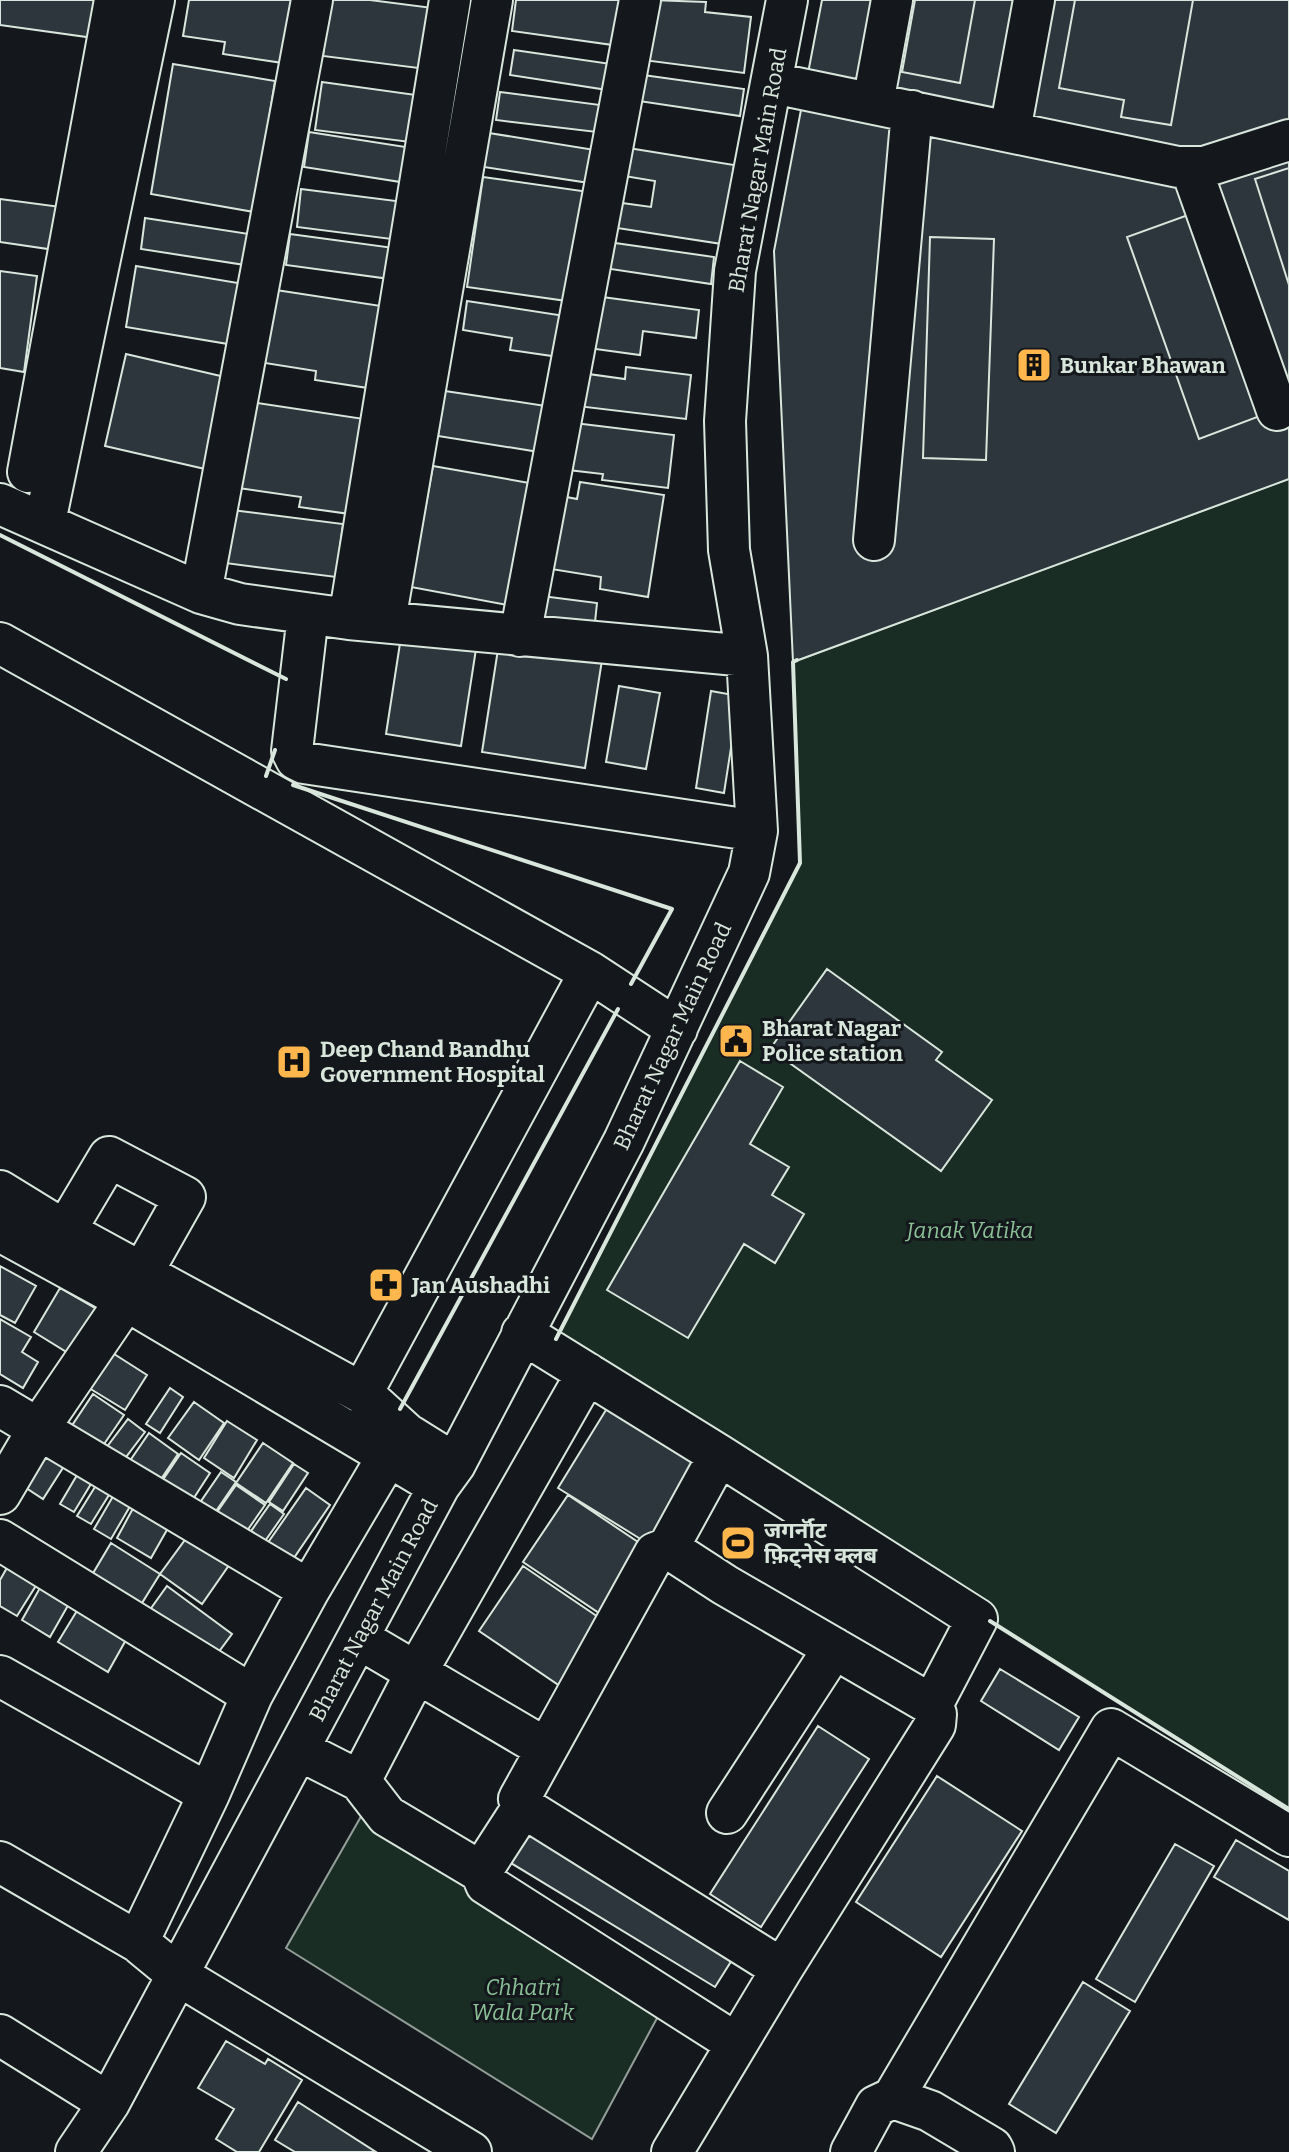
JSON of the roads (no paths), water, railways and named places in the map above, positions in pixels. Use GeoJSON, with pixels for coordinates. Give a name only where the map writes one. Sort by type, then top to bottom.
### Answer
{"type":"FeatureCollection","features":[{"type":"Feature","properties":{"kind":"street"},"geometry":{"type":"LineString","coordinates":[[22,513],[115,0]]}},
{"type":"Feature","properties":{"kind":"street"},"geometry":{"type":"LineString","coordinates":[[22,513],[154,0]]}},
{"type":"Feature","properties":{"kind":"street"},"geometry":{"type":"LineString","coordinates":[[201,593],[312,0]]}},
{"type":"Feature","properties":{"kind":"street"},"geometry":{"type":"LineString","coordinates":[[520,636],[640,0]]}},
{"type":"Feature","properties":{"kind":"street","name":"Bharat Nagar Main Road"},"geometry":{"type":"LineString","coordinates":[[76,2152],[109,2103],[624,1141],[749,873],[757,831],[747,656],[729,550],[725,421],[735,271],[773,83],[785,0]]}},
{"type":"Feature","properties":{"kind":"street"},"geometry":{"type":"LineString","coordinates":[[873,103],[892,0]]}},
{"type":"Feature","properties":{"kind":"street"},"geometry":{"type":"LineString","coordinates":[[1010,131],[1034,0]]}},
{"type":"Feature","properties":{"kind":"street"},"geometry":{"type":"LineString","coordinates":[[441,2],[491,9],[367,620],[441,2]]}},
{"type":"Feature","properties":{"kind":"street"},"geometry":{"type":"LineString","coordinates":[[773,83],[1191,168],[1204,167],[1289,140]]}},
{"type":"Feature","properties":{"kind":"street"},"geometry":{"type":"LineString","coordinates":[[874,540],[912,111]]}},
{"type":"Feature","properties":{"kind":"street"},"geometry":{"type":"LineString","coordinates":[[1191,168],[1277,410]]}},
{"type":"Feature","properties":{"kind":"street"},"geometry":{"type":"LineString","coordinates":[[22,513],[201,593],[240,604],[308,615],[747,656]]}},
{"type":"Feature","properties":{"kind":"street"},"geometry":{"type":"LineString","coordinates":[[308,615],[292,751],[296,759],[304,763],[757,831]]}},
{"type":"Feature","properties":{"kind":"street"},"geometry":{"type":"LineString","coordinates":[[0,643],[590,972],[677,1029]]}},
{"type":"Feature","properties":{"kind":"street"},"geometry":{"type":"LineString","coordinates":[[362,1393],[590,972]]}},
{"type":"Feature","properties":{"kind":"street"},"geometry":{"type":"LineString","coordinates":[[0,1494],[39,1428],[134,1286],[185,1197],[109,1157],[65,1231]]}},
{"type":"Feature","properties":{"kind":"street"},"geometry":{"type":"LineString","coordinates":[[0,1191],[65,1231],[134,1286],[388,1456],[447,1475]]}},
{"type":"Feature","properties":{"kind":"street"},"geometry":{"type":"LineString","coordinates":[[0,1231],[134,1286],[362,1393],[447,1475]]}},
{"type":"Feature","properties":{"kind":"street"},"geometry":{"type":"LineString","coordinates":[[522,1333],[977,1619],[932,1705]]}},
{"type":"Feature","properties":{"kind":"street"},"geometry":{"type":"LineString","coordinates":[[360,1781],[416,1673],[587,1373]]}},
{"type":"Feature","properties":{"kind":"street"},"geometry":{"type":"LineString","coordinates":[[0,1406],[309,1590]]}},
{"type":"Feature","properties":{"kind":"street"},"geometry":{"type":"LineString","coordinates":[[719,1455],[668,1548],[655,1553],[519,1799],[523,1807],[782,1969]]}},
{"type":"Feature","properties":{"kind":"street"},"geometry":{"type":"LineString","coordinates":[[138,1942],[209,1794],[252,1695],[388,1456]]}},
{"type":"Feature","properties":{"kind":"street"},"geometry":{"type":"LineString","coordinates":[[0,1540],[252,1695]]}},
{"type":"Feature","properties":{"kind":"street"},"geometry":{"type":"LineString","coordinates":[[668,1548],[725,1585],[932,1705],[936,1714],[935,1725],[672,2152]]}},
{"type":"Feature","properties":{"kind":"street"},"geometry":{"type":"LineString","coordinates":[[358,1638],[545,1748]]}},
{"type":"Feature","properties":{"kind":"street"},"geometry":{"type":"LineString","coordinates":[[727,1813],[834,1648]]}},
{"type":"Feature","properties":{"kind":"street"},"geometry":{"type":"LineString","coordinates":[[0,1676],[209,1794]]}},
{"type":"Feature","properties":{"kind":"street"},"geometry":{"type":"LineString","coordinates":[[851,2152],[876,2106],[893,2098],[1111,1729],[1289,1836]]}},
{"type":"Feature","properties":{"kind":"street"},"geometry":{"type":"LineString","coordinates":[[299,1750],[360,1781],[387,1816],[481,1872],[486,1884],[737,2044]]}},
{"type":"Feature","properties":{"kind":"street"},"geometry":{"type":"LineString","coordinates":[[481,1872],[523,1807]]}},
{"type":"Feature","properties":{"kind":"street"},"geometry":{"type":"LineString","coordinates":[[0,1862],[138,1942],[178,1975],[471,2152]]}},
{"type":"Feature","properties":{"kind":"street"},"geometry":{"type":"LineString","coordinates":[[0,2035],[109,2103]]}},
{"type":"Feature","properties":{"kind":"street"},"geometry":{"type":"LineString","coordinates":[[893,2098],[930,2111],[994,2152]]}},
{"type":"Feature","properties":{"kind":"place","name":"Bunkar Bhawan"},"geometry":{"type":"Point","coordinates":[1034,365]}},
{"type":"Feature","properties":{"kind":"place","name":"Bharat Nagar Police station"},"geometry":{"type":"Point","coordinates":[736,1041]}},
{"type":"Feature","properties":{"kind":"place","name":"Deep Chand Bandhu Government Hospital"},"geometry":{"type":"Point","coordinates":[294,1062]}},
{"type":"Feature","properties":{"kind":"place","name":"Jan Aushadhi"},"geometry":{"type":"Point","coordinates":[386,1285]}},
{"type":"Feature","properties":{"kind":"place","name":"जगर्नॉट फ़िट्नेस क्लब"},"geometry":{"type":"Point","coordinates":[738,1543]}},
{"type":"Feature","properties":{"kind":"park label","name":"Janak Vatika"},"geometry":{"type":"Point","coordinates":[970,1230]}},
{"type":"Feature","properties":{"kind":"park label","name":"Chhatri Wala Park"},"geometry":{"type":"Point","coordinates":[523,2000]}}]}
